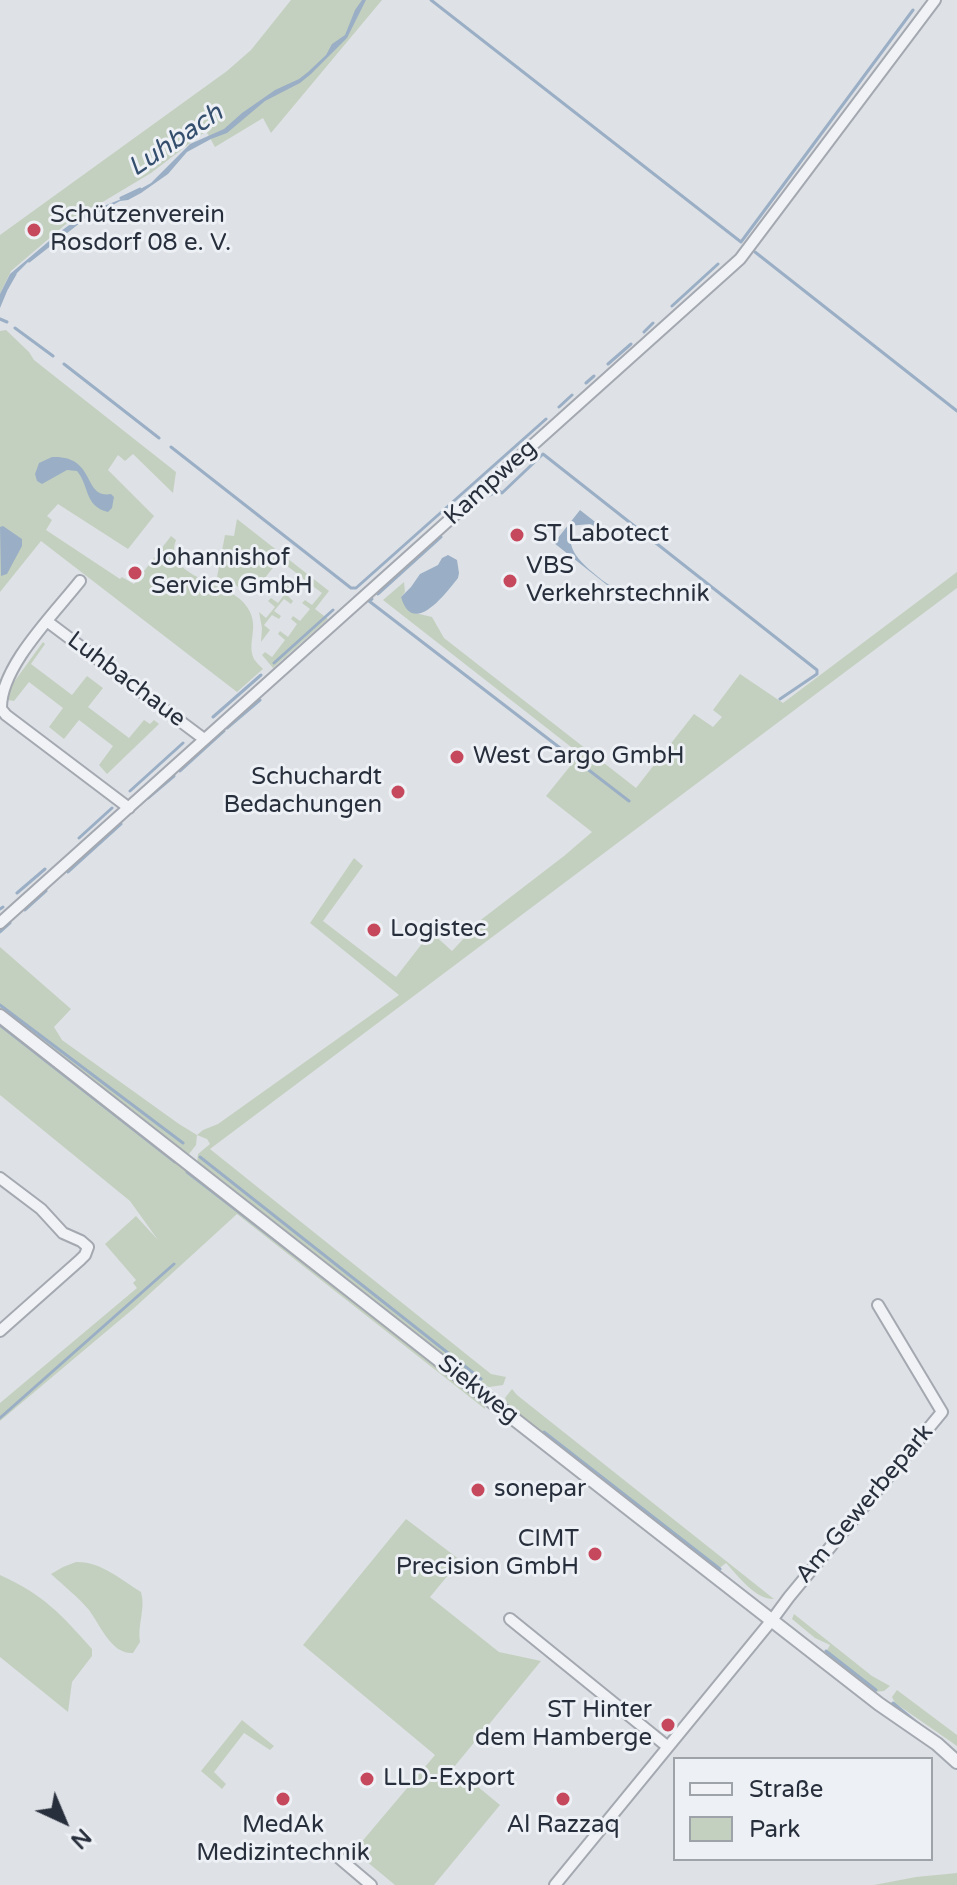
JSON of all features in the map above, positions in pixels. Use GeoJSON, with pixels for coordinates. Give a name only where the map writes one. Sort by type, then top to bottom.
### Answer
{"type":"FeatureCollection","features":[{"type":"Feature","properties":{"kind":"street","name":"Kampweg"},"geometry":{"type":"LineString","coordinates":[[0,923],[740,259],[935,0]]}},
{"type":"Feature","properties":{"kind":"street","name":"Luhbachaue"},"geometry":{"type":"LineString","coordinates":[[80,581],[15,662],[5,686],[1,709],[129,808]]}},
{"type":"Feature","properties":{"kind":"street","name":"Luhbachaue"},"geometry":{"type":"LineString","coordinates":[[48,622],[204,739]]}},
{"type":"Feature","properties":{"kind":"street","name":"Siekweg"},"geometry":{"type":"LineString","coordinates":[[0,1016],[957,1762]]}},
{"type":"Feature","properties":{"kind":"street"},"geometry":{"type":"LineString","coordinates":[[0,1178],[41,1209],[63,1233],[88,1247],[80,1260],[0,1331]]}},
{"type":"Feature","properties":{"kind":"street","name":"Am Gewerbepark"},"geometry":{"type":"LineString","coordinates":[[772,1620],[942,1412],[878,1305]]}},
{"type":"Feature","properties":{"kind":"street"},"geometry":{"type":"LineString","coordinates":[[510,1619],[668,1747]]}},
{"type":"Feature","properties":{"kind":"street"},"geometry":{"type":"LineString","coordinates":[[555,1885],[772,1620]]}},
{"type":"Feature","properties":{"kind":"street"},"geometry":{"type":"LineString","coordinates":[[332,1852],[371,1885]]}},
{"type":"Feature","properties":{"kind":"green space"},"geometry":{"type":"Polygon","coordinates":[[[291,0],[382,0],[271,133],[263,118],[215,147],[206,131],[151,173],[66,224],[11,271],[0,294],[0,235],[227,71],[251,50],[291,0]]]}},
{"type":"Feature","properties":{"kind":"green space"},"geometry":{"type":"Polygon","coordinates":[[[6,330],[34,360],[176,472],[173,493],[133,454],[125,461],[118,455],[108,470],[154,516],[128,549],[58,504],[47,516],[52,520],[46,530],[120,579],[122,577],[134,584],[171,536],[176,540],[174,552],[186,570],[240,599],[251,615],[252,652],[263,669],[237,692],[41,541],[0,592],[0,331],[6,330]]]}},
{"type":"Feature","properties":{"kind":"green space"},"geometry":{"type":"Polygon","coordinates":[[[237,519],[329,591],[315,609],[328,619],[273,668],[262,655],[265,652],[272,657],[285,640],[278,634],[280,631],[288,637],[297,624],[291,619],[293,616],[300,621],[310,609],[302,603],[305,600],[312,605],[322,593],[301,577],[299,580],[305,585],[303,588],[296,583],[287,595],[293,601],[291,604],[284,599],[274,611],[281,616],[279,619],[272,615],[264,625],[270,630],[261,642],[259,612],[266,618],[275,607],[268,601],[271,598],[278,603],[287,591],[280,585],[283,582],[290,587],[299,575],[279,560],[254,592],[246,594],[217,577],[225,535],[234,536],[237,519]]]}},
{"type":"Feature","properties":{"kind":"green space"},"geometry":{"type":"Polygon","coordinates":[[[957,572],[957,588],[210,1149],[491,1374],[506,1377],[503,1385],[489,1387],[476,1381],[197,1163],[198,1154],[210,1144],[207,1139],[197,1135],[218,1124],[399,995],[310,923],[354,858],[363,866],[323,921],[396,977],[431,932],[452,951],[482,919],[592,832],[546,796],[580,754],[383,600],[404,582],[405,592],[401,597],[415,613],[432,617],[444,638],[636,788],[694,714],[713,727],[722,717],[713,710],[740,674],[783,703],[957,572]]]}},
{"type":"Feature","properties":{"kind":"green space"},"geometry":{"type":"Polygon","coordinates":[[[43,642],[45,644],[31,664],[72,695],[87,676],[103,688],[88,707],[129,738],[144,720],[150,724],[154,720],[159,724],[107,774],[99,765],[113,746],[79,720],[64,739],[49,727],[63,708],[29,682],[14,701],[8,700],[11,686],[43,642]]]}},
{"type":"Feature","properties":{"kind":"green space"},"geometry":{"type":"Polygon","coordinates":[[[0,947],[71,1009],[54,1027],[62,1040],[197,1135],[196,1145],[189,1154],[185,1154],[0,1010],[0,947]]]}},
{"type":"Feature","properties":{"kind":"green space"},"geometry":{"type":"Polygon","coordinates":[[[0,1023],[485,1401],[485,1409],[237,1214],[133,1309],[0,1421],[0,1403],[137,1288],[133,1283],[136,1280],[105,1244],[136,1216],[158,1240],[130,1201],[0,1095],[0,1023]]]}},
{"type":"Feature","properties":{"kind":"green space"},"geometry":{"type":"Polygon","coordinates":[[[512,1389],[774,1599],[754,1591],[726,1563],[714,1568],[513,1410],[505,1398],[512,1389]]]}},
{"type":"Feature","properties":{"kind":"green space"},"geometry":{"type":"Polygon","coordinates":[[[406,1519],[468,1566],[462,1574],[454,1568],[430,1597],[499,1652],[541,1661],[454,1767],[500,1805],[434,1885],[395,1885],[354,1851],[435,1755],[303,1645],[406,1519]]]}},
{"type":"Feature","properties":{"kind":"green space"},"geometry":{"type":"Polygon","coordinates":[[[76,1562],[102,1568],[141,1592],[140,1642],[133,1653],[113,1644],[89,1610],[51,1574],[76,1562]]]}},
{"type":"Feature","properties":{"kind":"green space"},"geometry":{"type":"Polygon","coordinates":[[[0,1575],[51,1606],[92,1649],[92,1656],[72,1682],[68,1712],[0,1657],[0,1575]]]}},
{"type":"Feature","properties":{"kind":"green space"},"geometry":{"type":"Polygon","coordinates":[[[794,1614],[872,1676],[890,1686],[884,1691],[874,1692],[825,1655],[830,1645],[815,1638],[792,1619],[794,1614]]]}},
{"type":"Feature","properties":{"kind":"green space"},"geometry":{"type":"Polygon","coordinates":[[[897,1690],[957,1735],[957,1746],[895,1703],[892,1697],[897,1690]]]}},
{"type":"Feature","properties":{"kind":"green space"},"geometry":{"type":"Polygon","coordinates":[[[242,1720],[274,1746],[270,1750],[244,1733],[214,1772],[226,1784],[222,1789],[201,1771],[242,1720]]]}},
{"type":"Feature","properties":{"kind":"green space"},"geometry":{"type":"Polygon","coordinates":[[[957,1873],[957,1885],[874,1885],[916,1877],[957,1873]]]}},
{"type":"Feature","properties":{"kind":"water"},"geometry":{"type":"Polygon","coordinates":[[[362,0],[366,0],[347,38],[311,74],[265,101],[227,133],[187,152],[168,174],[141,193],[91,214],[65,232],[13,277],[0,308],[0,294],[10,274],[61,231],[86,213],[151,183],[190,144],[224,129],[275,90],[308,72],[326,55],[332,44],[345,35],[362,0]]]}},
{"type":"Feature","properties":{"kind":"water"},"geometry":{"type":"Polygon","coordinates":[[[52,457],[66,458],[76,463],[96,490],[114,497],[112,508],[108,512],[91,501],[77,471],[67,470],[42,484],[37,481],[35,474],[39,463],[52,457]]]}},
{"type":"Feature","properties":{"kind":"water"},"geometry":{"type":"Polygon","coordinates":[[[580,510],[608,532],[590,524],[569,526],[574,552],[602,580],[636,598],[631,604],[554,543],[580,510]]]}},
{"type":"Feature","properties":{"kind":"water"},"geometry":{"type":"Polygon","coordinates":[[[0,527],[22,539],[22,546],[7,574],[1,576],[0,527]]]}},
{"type":"Feature","properties":{"kind":"water"},"geometry":{"type":"Polygon","coordinates":[[[448,555],[457,560],[458,578],[430,608],[421,613],[406,609],[401,597],[420,574],[438,565],[448,555]]]}},
{"type":"Feature","properties":{"kind":"waterway"},"geometry":{"type":"LineString","coordinates":[[431,0],[741,242],[913,10]]}},
{"type":"Feature","properties":{"kind":"waterway","name":"Luhbach"},"geometry":{"type":"LineString","coordinates":[[121,198],[140,189]]}},
{"type":"Feature","properties":{"kind":"waterway","name":"Luhbach"},"geometry":{"type":"LineString","coordinates":[[29,261],[80,221]]}},
{"type":"Feature","properties":{"kind":"waterway"},"geometry":{"type":"LineString","coordinates":[[755,252],[957,411]]}},
{"type":"Feature","properties":{"kind":"waterway"},"geometry":{"type":"LineString","coordinates":[[672,306],[718,264]]}},
{"type":"Feature","properties":{"kind":"waterway","name":"Luhbach"},"geometry":{"type":"LineString","coordinates":[[7,288],[15,274]]}},
{"type":"Feature","properties":{"kind":"waterway"},"geometry":{"type":"LineString","coordinates":[[0,319],[7,322]]}},
{"type":"Feature","properties":{"kind":"waterway"},"geometry":{"type":"LineString","coordinates":[[644,332],[653,323]]}},
{"type":"Feature","properties":{"kind":"waterway"},"geometry":{"type":"LineString","coordinates":[[15,328],[53,356]]}},
{"type":"Feature","properties":{"kind":"waterway"},"geometry":{"type":"LineString","coordinates":[[608,364],[631,344]]}},
{"type":"Feature","properties":{"kind":"waterway"},"geometry":{"type":"LineString","coordinates":[[64,364],[159,438]]}},
{"type":"Feature","properties":{"kind":"waterway"},"geometry":{"type":"LineString","coordinates":[[586,383],[594,376]]}},
{"type":"Feature","properties":{"kind":"waterway"},"geometry":{"type":"LineString","coordinates":[[559,407],[572,395]]}},
{"type":"Feature","properties":{"kind":"waterway"},"geometry":{"type":"LineString","coordinates":[[171,447],[351,588],[356,588],[546,419]]}},
{"type":"Feature","properties":{"kind":"waterway"},"geometry":{"type":"LineString","coordinates":[[490,495],[499,491],[502,493],[543,454],[817,670],[817,674],[780,699]]}},
{"type":"Feature","properties":{"kind":"waterway"},"geometry":{"type":"LineString","coordinates":[[378,594],[441,537]]}},
{"type":"Feature","properties":{"kind":"waterway"},"geometry":{"type":"LineString","coordinates":[[372,599],[369,601],[629,801]]}},
{"type":"Feature","properties":{"kind":"waterway"},"geometry":{"type":"LineString","coordinates":[[274,663],[333,610]]}},
{"type":"Feature","properties":{"kind":"waterway"},"geometry":{"type":"LineString","coordinates":[[213,717],[261,675]]}},
{"type":"Feature","properties":{"kind":"waterway"},"geometry":{"type":"LineString","coordinates":[[227,728],[260,700]]}},
{"type":"Feature","properties":{"kind":"waterway"},"geometry":{"type":"LineString","coordinates":[[180,771],[224,731]]}},
{"type":"Feature","properties":{"kind":"waterway"},"geometry":{"type":"LineString","coordinates":[[130,791],[183,743]]}},
{"type":"Feature","properties":{"kind":"waterway"},"geometry":{"type":"LineString","coordinates":[[148,798],[174,776]]}},
{"type":"Feature","properties":{"kind":"waterway"},"geometry":{"type":"LineString","coordinates":[[79,838],[112,808]]}},
{"type":"Feature","properties":{"kind":"waterway"},"geometry":{"type":"LineString","coordinates":[[68,872],[121,824]]}},
{"type":"Feature","properties":{"kind":"waterway"},"geometry":{"type":"LineString","coordinates":[[17,893],[45,869]]}},
{"type":"Feature","properties":{"kind":"waterway"},"geometry":{"type":"LineString","coordinates":[[25,910],[46,891]]}},
{"type":"Feature","properties":{"kind":"waterway"},"geometry":{"type":"LineString","coordinates":[[0,932],[10,923]]}},
{"type":"Feature","properties":{"kind":"waterway"},"geometry":{"type":"LineString","coordinates":[[0,1005],[183,1143]]}},
{"type":"Feature","properties":{"kind":"waterway"},"geometry":{"type":"LineString","coordinates":[[0,1025],[175,1162]]}},
{"type":"Feature","properties":{"kind":"waterway"},"geometry":{"type":"LineString","coordinates":[[200,1157],[481,1379]]}},
{"type":"Feature","properties":{"kind":"waterway"},"geometry":{"type":"LineString","coordinates":[[187,1172],[355,1302]]}},
{"type":"Feature","properties":{"kind":"waterway"},"geometry":{"type":"LineString","coordinates":[[0,1418],[174,1264]]}},
{"type":"Feature","properties":{"kind":"waterway"},"geometry":{"type":"LineString","coordinates":[[544,1432],[720,1569]]}},
{"type":"Feature","properties":{"kind":"waterway"},"geometry":{"type":"LineString","coordinates":[[826,1651],[876,1690]]}},
{"type":"Feature","properties":{"kind":"waterway"},"geometry":{"type":"LineString","coordinates":[[893,1703],[921,1726]]}},
{"type":"Feature","properties":{"kind":"place","name":"Schützenverein Rosdorf 08 e. V."},"geometry":{"type":"Point","coordinates":[34,230]}},
{"type":"Feature","properties":{"kind":"place","name":"ST Labotect"},"geometry":{"type":"Point","coordinates":[517,535]}},
{"type":"Feature","properties":{"kind":"place","name":"Johannishof Service GmbH"},"geometry":{"type":"Point","coordinates":[135,573]}},
{"type":"Feature","properties":{"kind":"place","name":"VBS Verkehrstechnik"},"geometry":{"type":"Point","coordinates":[510,581]}},
{"type":"Feature","properties":{"kind":"place","name":"West Cargo GmbH"},"geometry":{"type":"Point","coordinates":[457,757]}},
{"type":"Feature","properties":{"kind":"place","name":"Schuchardt Bedachungen"},"geometry":{"type":"Point","coordinates":[398,792]}},
{"type":"Feature","properties":{"kind":"place","name":"Logistec"},"geometry":{"type":"Point","coordinates":[374,930]}},
{"type":"Feature","properties":{"kind":"place","name":"sonepar"},"geometry":{"type":"Point","coordinates":[478,1490]}},
{"type":"Feature","properties":{"kind":"place","name":"CIMT Precision GmbH"},"geometry":{"type":"Point","coordinates":[595,1554]}},
{"type":"Feature","properties":{"kind":"place","name":"ST Hinter dem Hamberge"},"geometry":{"type":"Point","coordinates":[668,1725]}},
{"type":"Feature","properties":{"kind":"place","name":"LLD-Export"},"geometry":{"type":"Point","coordinates":[367,1779]}},
{"type":"Feature","properties":{"kind":"place","name":"MedAk Medizintechnik"},"geometry":{"type":"Point","coordinates":[283,1799]}},
{"type":"Feature","properties":{"kind":"place","name":"Al Razzaq"},"geometry":{"type":"Point","coordinates":[563,1799]}}]}
